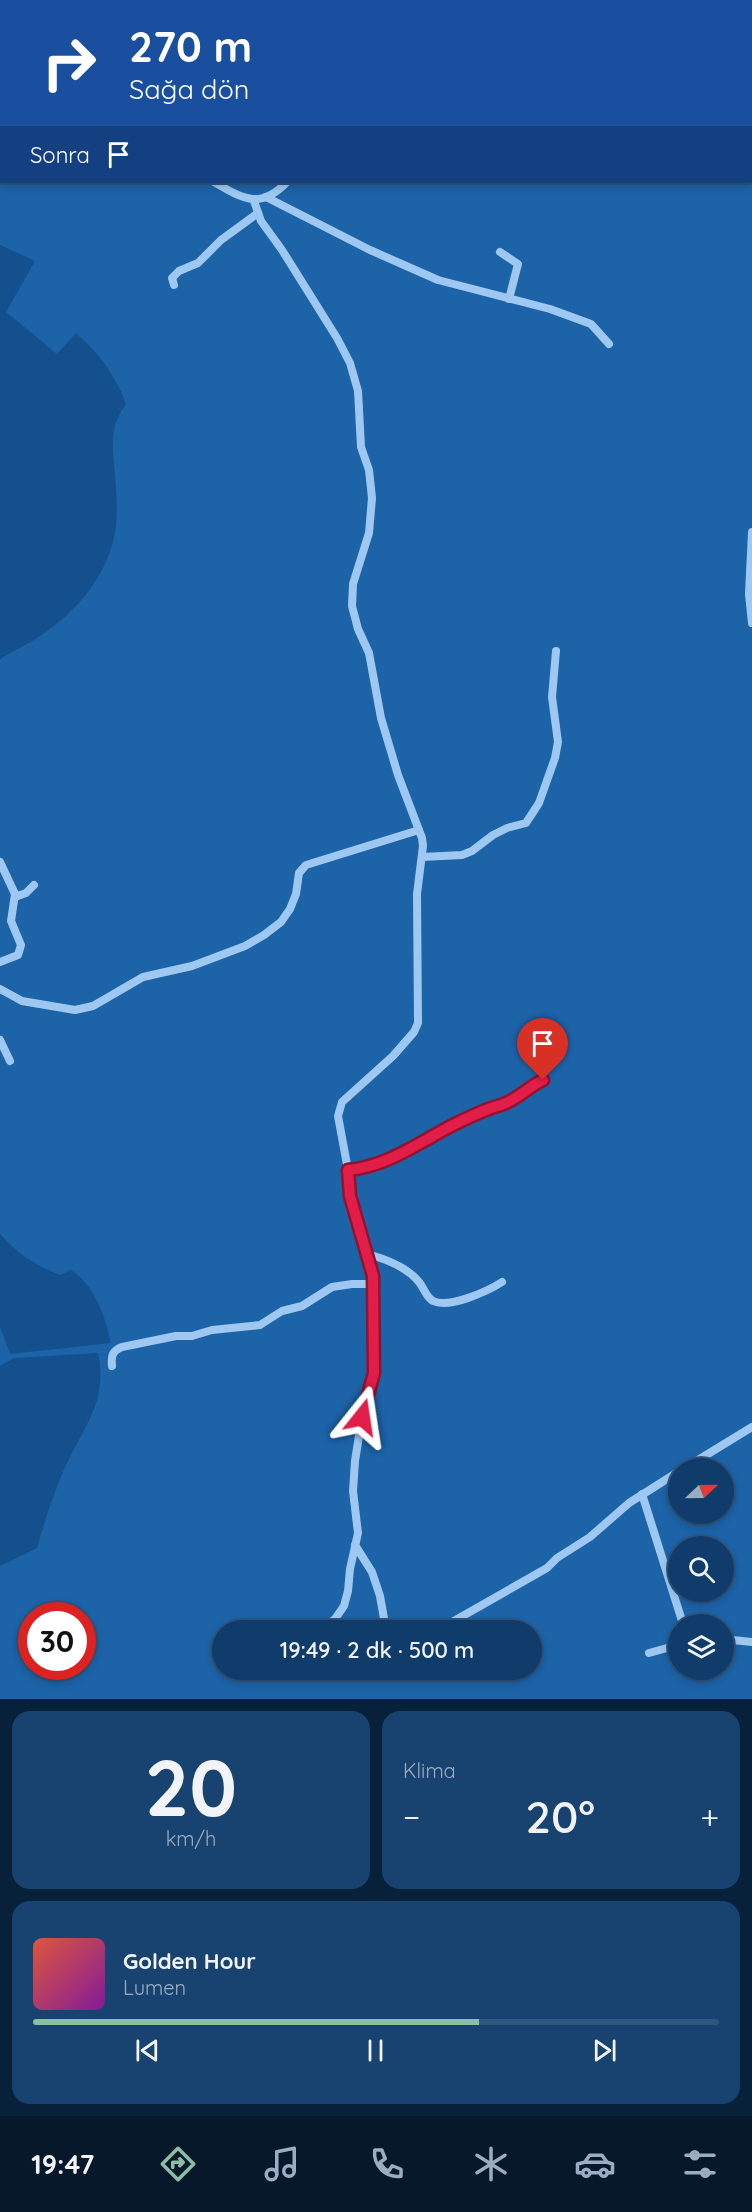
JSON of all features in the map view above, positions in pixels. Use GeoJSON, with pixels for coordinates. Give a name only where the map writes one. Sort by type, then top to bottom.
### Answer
{"type":"FeatureCollection","features":[{"type":"Feature","properties":{"kind":"street"},"geometry":{"type":"LineString","coordinates":[[17,0],[31,0]]}},
{"type":"Feature","properties":{"kind":"street"},"geometry":{"type":"LineString","coordinates":[[216,183],[254,201],[266,197],[286,183]]}},
{"type":"Feature","properties":{"kind":"street"},"geometry":{"type":"LineString","coordinates":[[266,197],[370,250],[438,280],[550,309],[591,324],[609,344]]}},
{"type":"Feature","properties":{"kind":"street"},"geometry":{"type":"LineString","coordinates":[[254,201],[258,213],[337,338],[350,363],[358,391],[361,447],[369,470],[372,498],[369,533],[353,584],[352,606],[358,629],[369,653],[381,718],[423,846],[417,894],[418,1023],[414,1032],[393,1056],[347,1097],[339,1109],[339,1124],[348,1170],[350,1196],[373,1284],[374,1373],[362,1417],[355,1461],[353,1491],[358,1533],[344,1606],[334,1620]]}},
{"type":"Feature","properties":{"kind":"street"},"geometry":{"type":"LineString","coordinates":[[174,285],[172,278],[175,273],[198,263],[221,240],[258,213]]}},
{"type":"Feature","properties":{"kind":"street"},"geometry":{"type":"LineString","coordinates":[[501,252],[518,264],[509,298]]}},
{"type":"Feature","properties":{"kind":"street"},"geometry":{"type":"LineString","coordinates":[[752,532],[749,594],[752,623]]}},
{"type":"Feature","properties":{"kind":"street"},"geometry":{"type":"LineString","coordinates":[[422,857],[462,855],[472,851],[493,835],[526,823],[539,803],[555,758],[558,742],[552,697],[555,651]]}},
{"type":"Feature","properties":{"kind":"street"},"geometry":{"type":"LineString","coordinates":[[0,989],[22,1001],[41,1006],[75,1010],[93,1006],[143,977],[192,966],[245,946],[264,935],[281,922],[290,909],[296,894],[299,873],[306,865],[419,831]]}},
{"type":"Feature","properties":{"kind":"street"},"geometry":{"type":"LineString","coordinates":[[0,862],[15,897],[11,921],[20,942],[18,955],[0,962]]}},
{"type":"Feature","properties":{"kind":"street"},"geometry":{"type":"LineString","coordinates":[[15,897],[26,893],[34,885]]}},
{"type":"Feature","properties":{"kind":"street"},"geometry":{"type":"LineString","coordinates":[[0,1040],[10,1061]]}},
{"type":"Feature","properties":{"kind":"street"},"geometry":{"type":"LineString","coordinates":[[348,1170],[361,1169],[398,1156],[456,1124],[506,1103],[543,1080]]}},
{"type":"Feature","properties":{"kind":"street"},"geometry":{"type":"LineString","coordinates":[[367,1254],[397,1265],[422,1284],[428,1297],[439,1303],[460,1300],[491,1289],[502,1282]]}},
{"type":"Feature","properties":{"kind":"street"},"geometry":{"type":"LineString","coordinates":[[112,1366],[112,1354],[116,1349],[122,1347],[176,1335],[192,1335],[212,1330],[260,1325],[282,1311],[302,1306],[332,1287],[373,1284]]}},
{"type":"Feature","properties":{"kind":"street"},"geometry":{"type":"LineString","coordinates":[[701,1458],[752,1427]]}},
{"type":"Feature","properties":{"kind":"street"},"geometry":{"type":"LineString","coordinates":[[456,1620],[547,1568],[557,1558],[590,1537],[629,1503],[668,1478]]}},
{"type":"Feature","properties":{"kind":"street"},"geometry":{"type":"LineString","coordinates":[[642,1494],[680,1614]]}},
{"type":"Feature","properties":{"kind":"street"},"geometry":{"type":"LineString","coordinates":[[355,1545],[372,1572],[380,1596],[384,1620]]}},
{"type":"Feature","properties":{"kind":"street"},"geometry":{"type":"LineString","coordinates":[[734,1640],[752,1642]]}},
{"type":"Feature","properties":{"kind":"street"},"geometry":{"type":"LineString","coordinates":[[650,1653],[668,1647]]}},
{"type":"Feature","properties":{"kind":"shaded area"},"geometry":{"type":"Polygon","coordinates":[[[0,183],[752,183],[752,1699],[0,1699],[0,1566],[37,1548],[66,1465],[93,1412],[100,1385],[100,1370],[98,1353],[14,1358],[0,1366],[0,1327],[10,1354],[111,1343],[98,1302],[87,1284],[71,1270],[60,1275],[27,1258],[0,1234],[0,659],[35,639],[67,615],[100,574],[113,542],[116,525],[117,500],[113,438],[116,422],[126,404],[106,366],[76,333],[57,354],[6,312],[35,261],[0,245],[0,183]]]}},
{"type":"Feature","properties":{"kind":"route"},"geometry":{"type":"LineString","coordinates":[[362,1417],[374,1373],[373,1276],[350,1196],[348,1170],[361,1169],[398,1156],[441,1131],[492,1107],[506,1103],[543,1080]]}}]}
